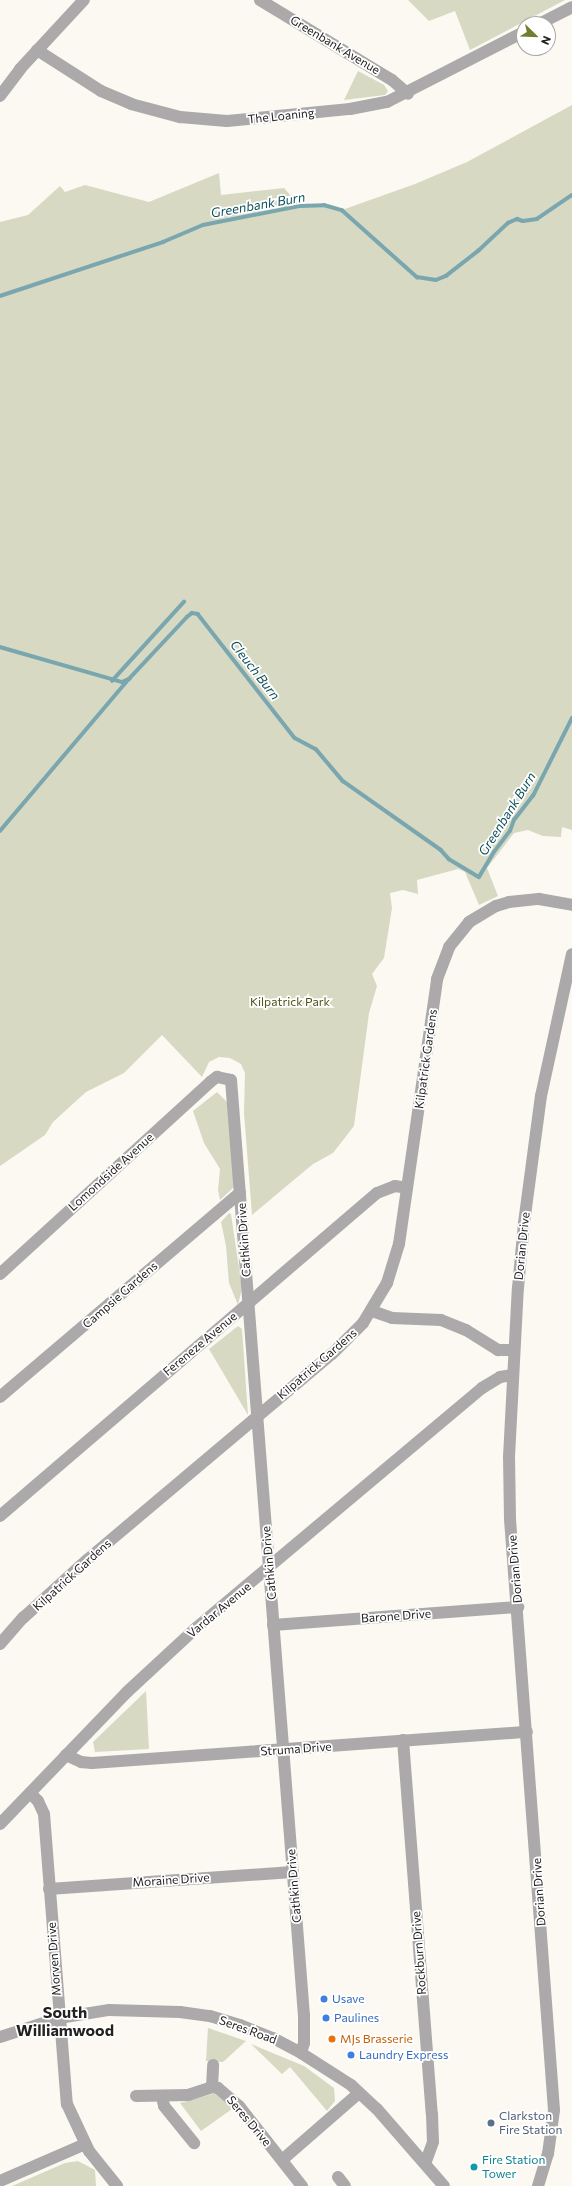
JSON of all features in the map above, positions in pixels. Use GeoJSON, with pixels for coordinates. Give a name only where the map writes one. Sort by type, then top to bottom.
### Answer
{"type":"FeatureCollection","features":[{"type":"Feature","properties":{"kind":"street"},"geometry":{"type":"LineString","coordinates":[[0,96],[37,50],[84,0]]}},
{"type":"Feature","properties":{"kind":"street","name":"Greenbank Avenue"},"geometry":{"type":"LineString","coordinates":[[260,0],[392,80],[408,94]]}},
{"type":"Feature","properties":{"kind":"street"},"geometry":{"type":"LineString","coordinates":[[555,16],[572,7]]}},
{"type":"Feature","properties":{"kind":"street","name":"The Loaning"},"geometry":{"type":"LineString","coordinates":[[37,50],[101,91],[131,104],[180,117],[226,120],[255,119],[371,106],[408,94],[516,36]]}},
{"type":"Feature","properties":{"kind":"street","name":"Kilpatrick Gardens"},"geometry":{"type":"LineString","coordinates":[[0,1644],[23,1618],[87,1560],[332,1354],[372,1311],[394,1265],[407,1188],[437,979],[449,947],[470,922],[496,906],[539,900],[572,904]]}},
{"type":"Feature","properties":{"kind":"street","name":"Dorian Drive"},"geometry":{"type":"LineString","coordinates":[[538,2186],[549,2147],[554,2110],[510,1512],[513,1375],[521,1252],[533,1153],[543,1088],[572,954]]}},
{"type":"Feature","properties":{"kind":"street","name":"Lomondside Avenue"},"geometry":{"type":"LineString","coordinates":[[0,1274],[210,1082],[218,1077],[225,1077]]}},
{"type":"Feature","properties":{"kind":"street","name":"Cathkin Drive"},"geometry":{"type":"LineString","coordinates":[[225,1077],[231,1080],[233,1086],[248,1304],[270,1567],[282,1750],[304,2015],[304,2043],[301,2053]]}},
{"type":"Feature","properties":{"kind":"street","name":"Fereneze Avenue"},"geometry":{"type":"LineString","coordinates":[[0,1516],[377,1193],[395,1186],[407,1188]]}},
{"type":"Feature","properties":{"kind":"street","name":"Campsie Gardens"},"geometry":{"type":"LineString","coordinates":[[0,1397],[240,1193]]}},
{"type":"Feature","properties":{"kind":"street"},"geometry":{"type":"LineString","coordinates":[[372,1311],[392,1318],[441,1320],[466,1330],[498,1350],[514,1350]]}},
{"type":"Feature","properties":{"kind":"street","name":"Vardar Avenue"},"geometry":{"type":"LineString","coordinates":[[0,1824],[153,1666],[482,1388],[500,1377],[513,1375]]}},
{"type":"Feature","properties":{"kind":"street","name":"Barone Drive"},"geometry":{"type":"LineString","coordinates":[[274,1625],[518,1607]]}},
{"type":"Feature","properties":{"kind":"street","name":"Struma Drive"},"geometry":{"type":"LineString","coordinates":[[66,1756],[76,1761],[92,1763],[527,1732]]}},
{"type":"Feature","properties":{"kind":"street","name":"Rockburn Drive"},"geometry":{"type":"LineString","coordinates":[[403,1740],[432,2114],[433,2142],[425,2164]]}},
{"type":"Feature","properties":{"kind":"street","name":"Morven Drive"},"geometry":{"type":"LineString","coordinates":[[30,1793],[38,1801],[44,1814],[58,2018],[67,2104],[84,2144],[117,2186]]}},
{"type":"Feature","properties":{"kind":"street","name":"Moraine Drive"},"geometry":{"type":"LineString","coordinates":[[49,1889],[292,1872]]}},
{"type":"Feature","properties":{"kind":"street","name":"Seres Road"},"geometry":{"type":"LineString","coordinates":[[0,2037],[58,2018],[109,2010],[180,2012],[210,2016],[240,2025],[273,2038],[301,2053],[359,2093],[377,2110],[444,2186]]}},
{"type":"Feature","properties":{"kind":"street"},"geometry":{"type":"LineString","coordinates":[[136,2096],[162,2097],[188,2095],[212,2087],[213,2065]]}},
{"type":"Feature","properties":{"kind":"street","name":"Seres Drive"},"geometry":{"type":"LineString","coordinates":[[212,2087],[218,2088],[235,2102],[302,2186]]}},
{"type":"Feature","properties":{"kind":"street"},"geometry":{"type":"LineString","coordinates":[[282,2160],[359,2093]]}},
{"type":"Feature","properties":{"kind":"street"},"geometry":{"type":"LineString","coordinates":[[162,2097],[164,2106],[194,2143]]}},
{"type":"Feature","properties":{"kind":"street"},"geometry":{"type":"LineString","coordinates":[[0,2181],[84,2144]]}},
{"type":"Feature","properties":{"kind":"green space"},"geometry":{"type":"Polygon","coordinates":[[[408,0],[565,0],[535,16],[516,16],[516,26],[470,50],[455,11],[429,21],[408,0]]]}},
{"type":"Feature","properties":{"kind":"green space"},"geometry":{"type":"Polygon","coordinates":[[[358,71],[384,85],[388,91],[385,95],[344,100],[358,71]]]}},
{"type":"Feature","properties":{"kind":"green space","name":"Kilpatrick Park"},"geometry":{"type":"Polygon","coordinates":[[[572,105],[572,830],[562,827],[561,837],[543,836],[528,830],[514,833],[487,868],[498,896],[479,905],[465,872],[458,869],[417,880],[418,894],[403,890],[390,893],[392,908],[384,958],[372,974],[377,986],[369,1013],[354,1126],[333,1153],[313,1164],[252,1215],[244,1113],[245,1073],[241,1064],[230,1058],[219,1057],[209,1062],[202,1077],[162,1035],[124,1073],[86,1092],[53,1122],[45,1135],[0,1166],[0,222],[28,215],[60,186],[65,192],[85,185],[149,202],[219,173],[221,195],[284,188],[300,206],[324,205],[342,210],[415,184],[467,162],[572,105]]]}},
{"type":"Feature","properties":{"kind":"green space"},"geometry":{"type":"Polygon","coordinates":[[[217,1092],[228,1103],[234,1187],[220,1200],[218,1190],[220,1169],[204,1143],[193,1111],[217,1092]]]}},
{"type":"Feature","properties":{"kind":"green space"},"geometry":{"type":"Polygon","coordinates":[[[229,1213],[231,1214],[242,1288],[238,1305],[229,1283],[226,1246],[221,1222],[229,1213]]]}},
{"type":"Feature","properties":{"kind":"green space"},"geometry":{"type":"Polygon","coordinates":[[[238,1326],[242,1329],[248,1415],[209,1349],[238,1326]]]}},
{"type":"Feature","properties":{"kind":"green space"},"geometry":{"type":"Polygon","coordinates":[[[146,1691],[149,1749],[95,1752],[93,1742],[146,1691]]]}},
{"type":"Feature","properties":{"kind":"green space"},"geometry":{"type":"Polygon","coordinates":[[[208,2028],[246,2041],[223,2062],[206,2061],[208,2028]]]}},
{"type":"Feature","properties":{"kind":"green space"},"geometry":{"type":"Polygon","coordinates":[[[251,2044],[304,2066],[334,2088],[335,2101],[327,2111],[290,2067],[282,2074],[251,2044]]]}},
{"type":"Feature","properties":{"kind":"green space"},"geometry":{"type":"Polygon","coordinates":[[[216,2093],[232,2109],[201,2131],[180,2103],[216,2093]]]}},
{"type":"Feature","properties":{"kind":"green space"},"geometry":{"type":"Polygon","coordinates":[[[78,2161],[95,2170],[96,2186],[12,2186],[65,2163],[78,2161]]]}},
{"type":"Feature","properties":{"kind":"waterway","name":"Greenbank Burn"},"geometry":{"type":"LineString","coordinates":[[0,296],[163,242],[203,225],[300,206],[324,205],[342,210],[417,277],[436,280],[446,276],[478,251],[508,223],[517,219],[523,221],[537,219],[572,195]]}},
{"type":"Feature","properties":{"kind":"waterway"},"geometry":{"type":"LineString","coordinates":[[112,681],[184,602]]}},
{"type":"Feature","properties":{"kind":"waterway","name":"Cleuch Burn"},"geometry":{"type":"LineString","coordinates":[[0,647],[122,682],[129,679],[187,617],[192,613],[198,614],[295,738],[316,749],[343,781],[441,850],[449,859],[479,877],[494,852],[510,831],[514,820],[533,796],[572,718]]}},
{"type":"Feature","properties":{"kind":"waterway"},"geometry":{"type":"LineString","coordinates":[[0,831],[127,681]]}},
{"type":"Feature","properties":{"kind":"place","name":"Usave"},"geometry":{"type":"Point","coordinates":[324,1999]}},
{"type":"Feature","properties":{"kind":"place","name":"Paulines"},"geometry":{"type":"Point","coordinates":[326,2018]}},
{"type":"Feature","properties":{"kind":"place","name":"MJs Brasserie"},"geometry":{"type":"Point","coordinates":[332,2039]}},
{"type":"Feature","properties":{"kind":"place","name":"Laundry Express"},"geometry":{"type":"Point","coordinates":[351,2055]}},
{"type":"Feature","properties":{"kind":"place","name":"Clarkston Fire Station"},"geometry":{"type":"Point","coordinates":[491,2123]}},
{"type":"Feature","properties":{"kind":"place","name":"Fire Station Tower"},"geometry":{"type":"Point","coordinates":[474,2167]}},
{"type":"Feature","properties":{"kind":"district","name":"South Williamwood"},"geometry":{"type":"Point","coordinates":[65,2021]}}]}
